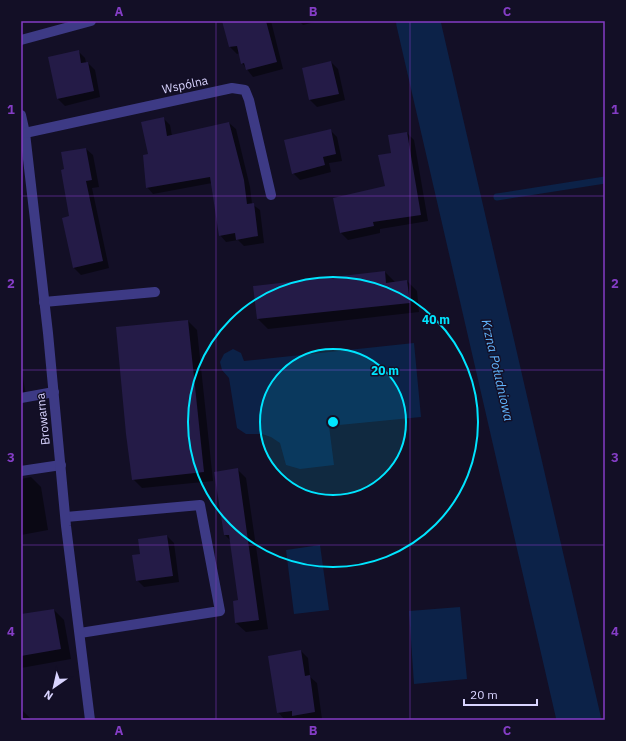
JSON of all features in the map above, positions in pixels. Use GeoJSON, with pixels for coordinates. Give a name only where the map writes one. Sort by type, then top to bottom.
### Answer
{"type":"FeatureCollection","features":[{"type":"Feature","properties":{"kind":"street"},"geometry":{"type":"LineString","coordinates":[[21,40],[91,21]]}},
{"type":"Feature","properties":{"kind":"street","name":"Wspólna"},"geometry":{"type":"LineString","coordinates":[[25,133],[232,88],[244,90],[249,100],[271,195]]}},
{"type":"Feature","properties":{"kind":"street","name":"Browarna"},"geometry":{"type":"LineString","coordinates":[[21,115],[25,133],[54,392],[66,517],[90,720]]}},
{"type":"Feature","properties":{"kind":"street"},"geometry":{"type":"LineString","coordinates":[[44,302],[155,292]]}},
{"type":"Feature","properties":{"kind":"street"},"geometry":{"type":"LineString","coordinates":[[21,398],[54,392]]}},
{"type":"Feature","properties":{"kind":"street"},"geometry":{"type":"LineString","coordinates":[[21,471],[61,465]]}},
{"type":"Feature","properties":{"kind":"street"},"geometry":{"type":"LineString","coordinates":[[66,517],[200,505],[220,610],[80,633]]}},
{"type":"Feature","properties":{"kind":"water"},"geometry":{"type":"Polygon","coordinates":[[[414,343],[421,417],[329,426],[334,465],[300,469],[286,465],[280,443],[271,437],[262,434],[246,434],[237,428],[229,378],[222,370],[220,362],[224,354],[233,349],[241,353],[244,361],[414,343]]]}},
{"type":"Feature","properties":{"kind":"water"},"geometry":{"type":"Polygon","coordinates":[[[320,545],[329,610],[294,614],[286,550],[320,545]]]}},
{"type":"Feature","properties":{"kind":"water"},"geometry":{"type":"Polygon","coordinates":[[[460,607],[467,679],[414,684],[409,611],[460,607]]]}},
{"type":"Feature","properties":{"kind":"building"},"geometry":{"type":"Polygon","coordinates":[[[222,21],[266,21],[277,62],[246,70],[244,63],[241,64],[237,46],[229,47],[222,21]]]}},
{"type":"Feature","properties":{"kind":"building"},"geometry":{"type":"Polygon","coordinates":[[[79,50],[81,63],[88,62],[94,91],[57,99],[48,57],[79,50]]]}},
{"type":"Feature","properties":{"kind":"building"},"geometry":{"type":"Polygon","coordinates":[[[331,61],[339,94],[309,100],[302,68],[331,61]]]}},
{"type":"Feature","properties":{"kind":"building"},"geometry":{"type":"Polygon","coordinates":[[[164,117],[167,136],[229,122],[244,180],[247,204],[254,203],[258,236],[236,240],[235,233],[219,236],[210,177],[146,188],[143,155],[148,154],[141,122],[164,117]]]}},
{"type":"Feature","properties":{"kind":"building"},"geometry":{"type":"Polygon","coordinates":[[[331,129],[336,154],[323,157],[325,165],[292,174],[284,140],[331,129]]]}},
{"type":"Feature","properties":{"kind":"building"},"geometry":{"type":"Polygon","coordinates":[[[407,132],[421,215],[373,222],[374,226],[340,233],[333,198],[385,186],[378,155],[391,153],[388,135],[407,132]]]}},
{"type":"Feature","properties":{"kind":"building"},"geometry":{"type":"Polygon","coordinates":[[[86,148],[92,180],[86,181],[103,261],[73,268],[62,218],[69,216],[61,170],[64,169],[61,152],[86,148]]]}},
{"type":"Feature","properties":{"kind":"building"},"geometry":{"type":"Polygon","coordinates":[[[385,271],[386,283],[407,280],[410,303],[257,319],[253,286],[385,271]]]}},
{"type":"Feature","properties":{"kind":"building"},"geometry":{"type":"Polygon","coordinates":[[[188,320],[204,472],[132,480],[116,327],[188,320]]]}},
{"type":"Feature","properties":{"kind":"building"},"geometry":{"type":"Polygon","coordinates":[[[238,468],[259,620],[235,623],[233,601],[238,600],[229,535],[224,535],[214,472],[238,468]]]}},
{"type":"Feature","properties":{"kind":"building"},"geometry":{"type":"Polygon","coordinates":[[[167,535],[173,576],[136,581],[132,555],[140,554],[138,539],[167,535]]]}},
{"type":"Feature","properties":{"kind":"building"},"geometry":{"type":"Polygon","coordinates":[[[54,609],[61,649],[21,656],[21,614],[54,609]]]}},
{"type":"Feature","properties":{"kind":"building"},"geometry":{"type":"Polygon","coordinates":[[[301,650],[305,676],[310,675],[315,712],[292,716],[292,711],[277,713],[268,656],[301,650]]]}},
{"type":"Feature","properties":{"kind":"waterway","name":"Krzna Południowa"},"geometry":{"type":"LineString","coordinates":[[418,21],[579,720]]}},
{"type":"Feature","properties":{"kind":"waterway"},"geometry":{"type":"LineString","coordinates":[[497,197],[605,180]]}},
{"type":"Feature","properties":{"kind":"waterway"},"geometry":{"type":"LineString","coordinates":[[461,204],[468,203]]}}]}
